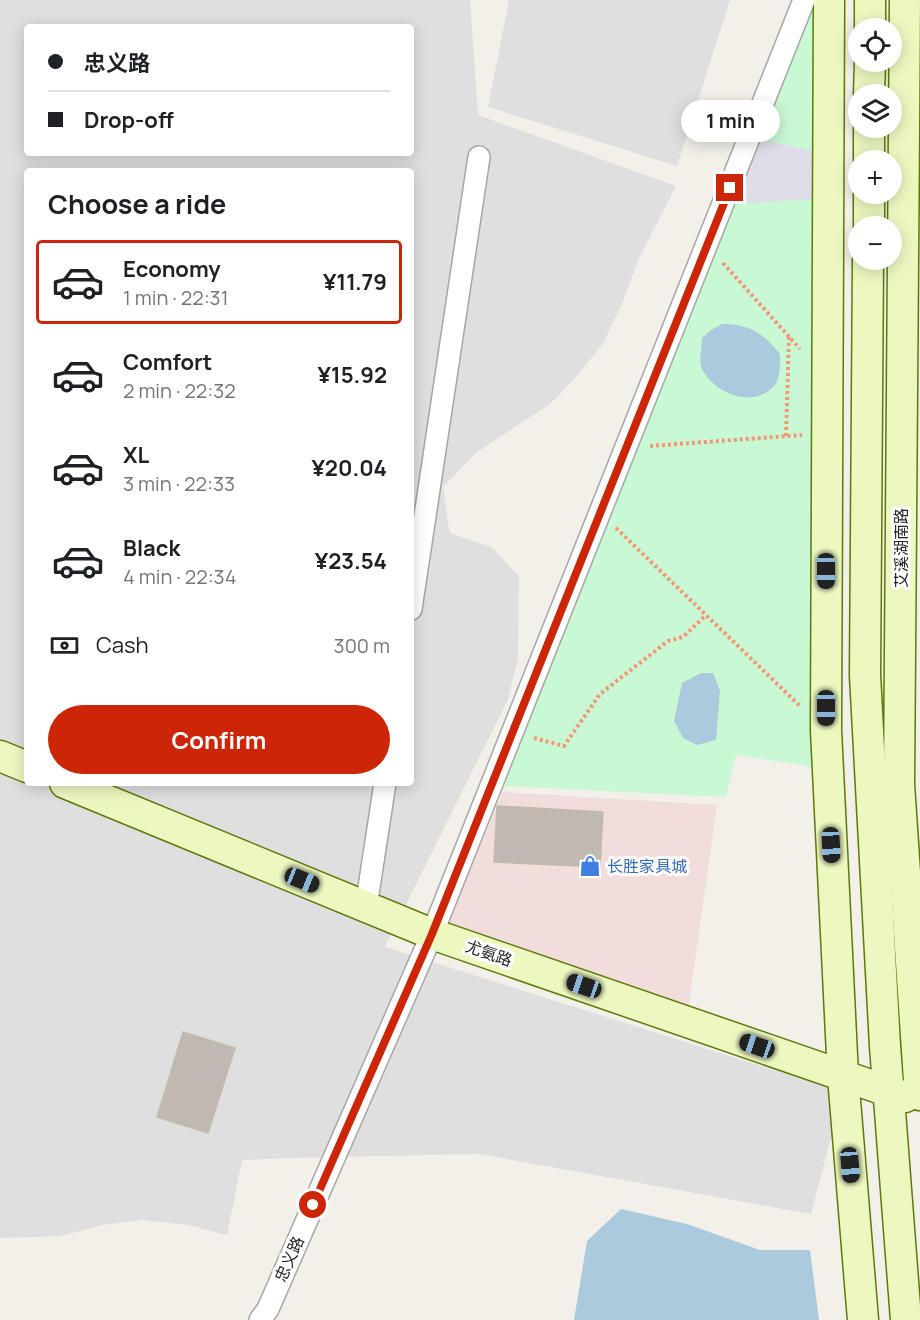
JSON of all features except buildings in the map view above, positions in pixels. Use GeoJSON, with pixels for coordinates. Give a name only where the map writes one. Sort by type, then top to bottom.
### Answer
{"type":"FeatureCollection","features":[{"type":"Feature","properties":{"kind":"street","name":"忠义路"},"geometry":{"type":"LineString","coordinates":[[261,1320],[432,934],[804,0]]}},
{"type":"Feature","properties":{"kind":"street"},"geometry":{"type":"LineString","coordinates":[[828,0],[826,730],[843,1076],[863,1320]]}},
{"type":"Feature","properties":{"kind":"street"},"geometry":{"type":"LineString","coordinates":[[870,0],[870,18]]}},
{"type":"Feature","properties":{"kind":"street","name":"艾溪湖南路"},"geometry":{"type":"LineString","coordinates":[[905,0],[899,784],[920,1095]]}},
{"type":"Feature","properties":{"kind":"street"},"geometry":{"type":"LineString","coordinates":[[414,589],[479,157]]}},
{"type":"Feature","properties":{"kind":"street"},"geometry":{"type":"LineString","coordinates":[[868,270],[865,675],[888,1091],[906,1320]]}},
{"type":"Feature","properties":{"kind":"street"},"geometry":{"type":"LineString","coordinates":[[0,756],[24,766]]}},
{"type":"Feature","properties":{"kind":"street","name":"尤氨路"},"geometry":{"type":"LineString","coordinates":[[72,786],[432,934],[920,1102]]}},
{"type":"Feature","properties":{"kind":"street"},"geometry":{"type":"LineString","coordinates":[[366,907],[385,786]]}},
{"type":"Feature","properties":{"kind":"path"},"geometry":{"type":"LineString","coordinates":[[707,244],[827,379]]}},
{"type":"Feature","properties":{"kind":"path"},"geometry":{"type":"LineString","coordinates":[[786,436],[789,337]]}},
{"type":"Feature","properties":{"kind":"path"},"geometry":{"type":"LineString","coordinates":[[626,447],[827,434]]}},
{"type":"Feature","properties":{"kind":"path"},"geometry":{"type":"LineString","coordinates":[[600,513],[826,730]]}},
{"type":"Feature","properties":{"kind":"path"},"geometry":{"type":"LineString","coordinates":[[513,731],[564,746],[600,694],[668,641],[683,637],[706,615]]}},
{"type":"Feature","properties":{"kind":"shaded area"},"geometry":{"type":"Polygon","coordinates":[[[0,0],[470,0],[478,115],[676,186],[639,259],[604,342],[577,376],[550,404],[476,453],[443,487],[449,530],[452,534],[492,547],[519,577],[518,658],[508,699],[385,947],[843,1092],[811,1214],[479,1154],[293,1158],[242,1160],[227,1235],[188,1225],[143,1220],[102,1225],[61,1236],[0,1238],[0,0]]]}},
{"type":"Feature","properties":{"kind":"shaded area"},"geometry":{"type":"Polygon","coordinates":[[[509,0],[730,0],[677,166],[488,107],[509,0]]]}},
{"type":"Feature","properties":{"kind":"shaded area"},"geometry":{"type":"Polygon","coordinates":[[[750,137],[828,154],[828,198],[723,205],[750,137]]]}},
{"type":"Feature","properties":{"kind":"shaded area","name":"长胜家具城"},"geometry":{"type":"Polygon","coordinates":[[[503,792],[717,805],[688,1010],[445,927],[503,792]]]}},
{"type":"Feature","properties":{"kind":"green space"},"geometry":{"type":"Polygon","coordinates":[[[813,0],[821,0],[814,767],[736,755],[726,797],[503,786],[813,0]]]}},
{"type":"Feature","properties":{"kind":"water"},"geometry":{"type":"Polygon","coordinates":[[[722,324],[732,324],[755,331],[768,340],[780,354],[778,379],[766,393],[748,397],[728,393],[719,388],[704,373],[700,363],[702,338],[722,324]]]}},
{"type":"Feature","properties":{"kind":"water"},"geometry":{"type":"Polygon","coordinates":[[[701,673],[713,673],[720,691],[716,740],[697,745],[683,738],[674,721],[682,683],[701,673]]]}},
{"type":"Feature","properties":{"kind":"water"},"geometry":{"type":"Polygon","coordinates":[[[621,1209],[687,1224],[760,1250],[810,1250],[819,1320],[574,1320],[587,1241],[621,1209]]]}},
{"type":"Feature","properties":{"kind":"place","name":"长胜家具城"},"geometry":{"type":"Point","coordinates":[590,866]}},
{"type":"Feature","properties":{"kind":"route"},"geometry":{"type":"LineString","coordinates":[[313,1205],[432,934],[730,188]]}}]}
